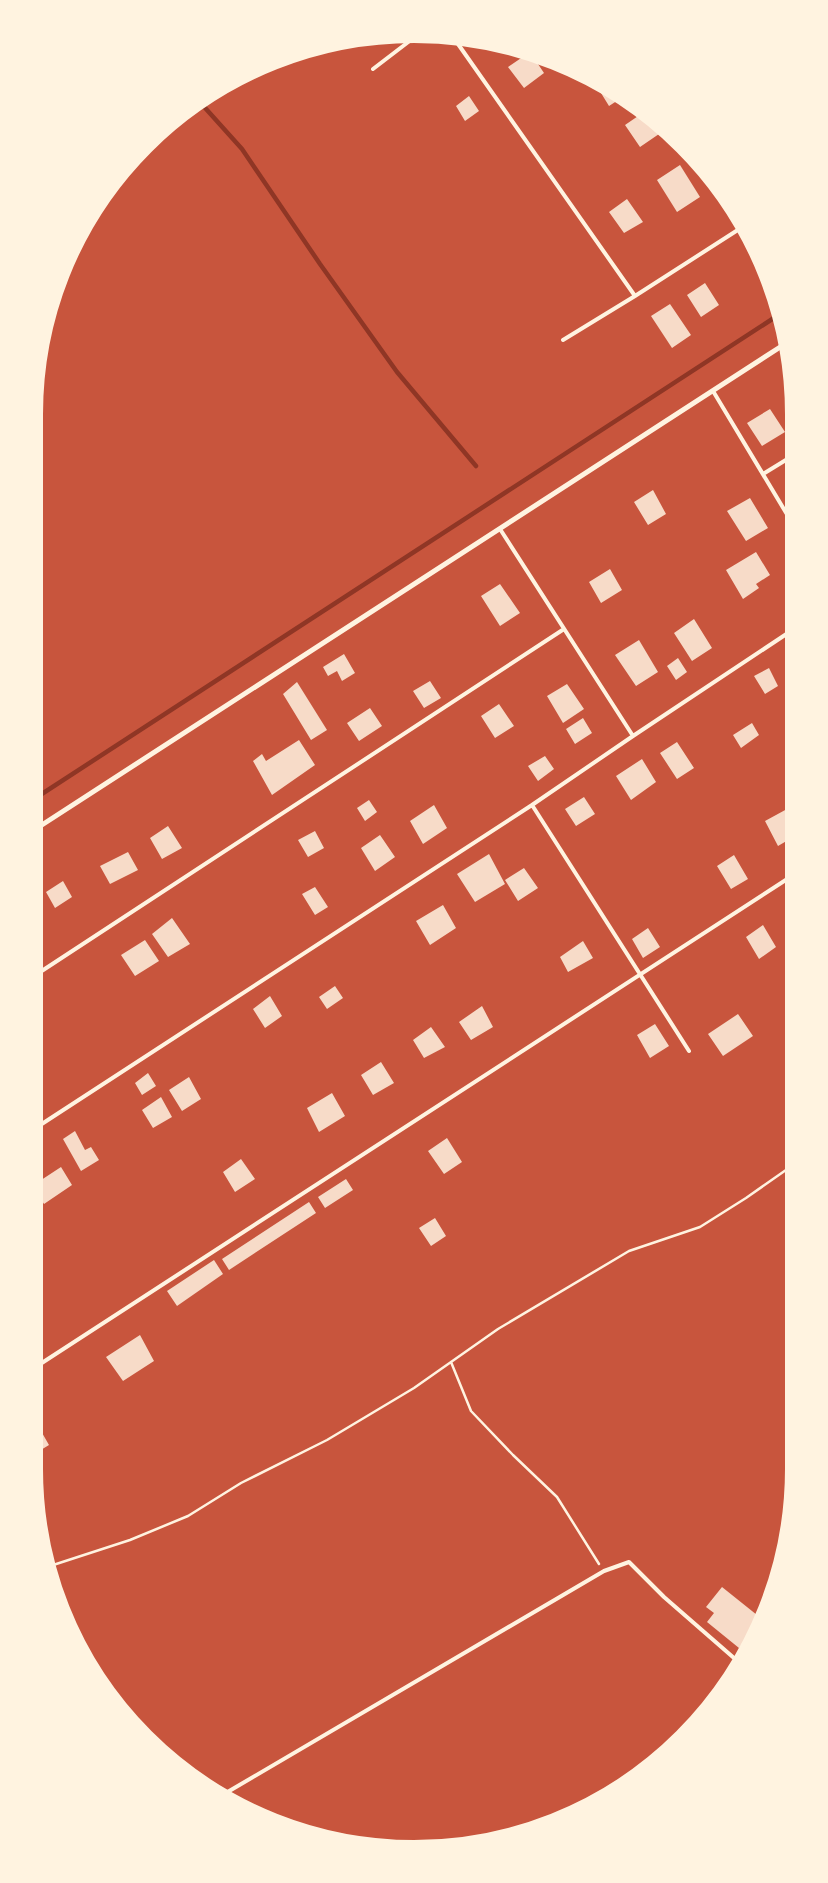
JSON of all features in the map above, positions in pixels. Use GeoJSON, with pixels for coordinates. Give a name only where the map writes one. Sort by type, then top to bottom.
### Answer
{"type":"FeatureCollection","features":[{"type":"Feature","properties":{"kind":"street"},"geometry":{"type":"LineString","coordinates":[[40,826],[782,346]]}},
{"type":"Feature","properties":{"kind":"lane"},"geometry":{"type":"LineString","coordinates":[[372,68],[410,40]]}},
{"type":"Feature","properties":{"kind":"lane"},"geometry":{"type":"LineString","coordinates":[[458,43],[635,296]]}},
{"type":"Feature","properties":{"kind":"lane"},"geometry":{"type":"LineString","coordinates":[[563,340],[739,229]]}},
{"type":"Feature","properties":{"kind":"lane"},"geometry":{"type":"LineString","coordinates":[[713,391],[788,516]]}},
{"type":"Feature","properties":{"kind":"lane"},"geometry":{"type":"LineString","coordinates":[[763,474],[788,459]]}},
{"type":"Feature","properties":{"kind":"lane"},"geometry":{"type":"LineString","coordinates":[[500,529],[633,736]]}},
{"type":"Feature","properties":{"kind":"lane"},"geometry":{"type":"LineString","coordinates":[[40,972],[564,629]]}},
{"type":"Feature","properties":{"kind":"lane"},"geometry":{"type":"LineString","coordinates":[[40,1125],[532,806],[633,736],[788,634]]}},
{"type":"Feature","properties":{"kind":"lane"},"geometry":{"type":"LineString","coordinates":[[532,806],[689,1051]]}},
{"type":"Feature","properties":{"kind":"lane"},"geometry":{"type":"LineString","coordinates":[[40,1364],[788,879]]}},
{"type":"Feature","properties":{"kind":"lane"},"geometry":{"type":"LineString","coordinates":[[226,1793],[604,1571],[629,1562],[664,1597],[736,1660]]}},
{"type":"Feature","properties":{"kind":"path"},"geometry":{"type":"LineString","coordinates":[[53,1565],[130,1540],[188,1516],[241,1483],[327,1440],[414,1388],[498,1330],[629,1251],[700,1227],[788,1169]]}},
{"type":"Feature","properties":{"kind":"path"},"geometry":{"type":"LineString","coordinates":[[451,1362],[471,1411],[557,1497],[604,1571]]}},
{"type":"Feature","properties":{"kind":"building"},"geometry":{"type":"Polygon","coordinates":[[[523,57],[536,61],[544,73],[524,88],[508,67],[523,57]]]}},
{"type":"Feature","properties":{"kind":"building"},"geometry":{"type":"Polygon","coordinates":[[[598,89],[618,100],[609,106],[598,89]]]}},
{"type":"Feature","properties":{"kind":"building"},"geometry":{"type":"Polygon","coordinates":[[[469,96],[479,111],[465,121],[456,106],[469,96]]]}},
{"type":"Feature","properties":{"kind":"building"},"geometry":{"type":"Polygon","coordinates":[[[639,115],[656,129],[659,134],[640,147],[625,125],[639,115]]]}},
{"type":"Feature","properties":{"kind":"building"},"geometry":{"type":"Polygon","coordinates":[[[680,165],[700,197],[677,212],[657,180],[680,165]]]}},
{"type":"Feature","properties":{"kind":"building"},"geometry":{"type":"Polygon","coordinates":[[[627,199],[643,222],[624,233],[609,212],[627,199]]]}},
{"type":"Feature","properties":{"kind":"building"},"geometry":{"type":"Polygon","coordinates":[[[705,283],[719,305],[701,317],[687,295],[705,283]]]}},
{"type":"Feature","properties":{"kind":"building"},"geometry":{"type":"Polygon","coordinates":[[[670,304],[691,335],[672,348],[651,316],[670,304]]]}},
{"type":"Feature","properties":{"kind":"building"},"geometry":{"type":"Polygon","coordinates":[[[770,409],[785,432],[762,446],[747,423],[770,409]]]}},
{"type":"Feature","properties":{"kind":"building"},"geometry":{"type":"Polygon","coordinates":[[[653,490],[666,514],[648,525],[634,502],[653,490]]]}},
{"type":"Feature","properties":{"kind":"building"},"geometry":{"type":"Polygon","coordinates":[[[750,498],[768,528],[746,541],[727,511],[750,498]]]}},
{"type":"Feature","properties":{"kind":"building"},"geometry":{"type":"Polygon","coordinates":[[[756,552],[770,575],[756,584],[759,588],[743,599],[726,570],[756,552]]]}},
{"type":"Feature","properties":{"kind":"building"},"geometry":{"type":"Polygon","coordinates":[[[610,569],[622,590],[601,603],[589,582],[610,569]]]}},
{"type":"Feature","properties":{"kind":"building"},"geometry":{"type":"Polygon","coordinates":[[[500,584],[520,613],[500,626],[481,596],[500,584]]]}},
{"type":"Feature","properties":{"kind":"building"},"geometry":{"type":"Polygon","coordinates":[[[694,619],[712,648],[692,661],[674,633],[694,619]]]}},
{"type":"Feature","properties":{"kind":"building"},"geometry":{"type":"Polygon","coordinates":[[[639,640],[658,672],[636,686],[615,655],[639,640]]]}},
{"type":"Feature","properties":{"kind":"building"},"geometry":{"type":"Polygon","coordinates":[[[344,654],[355,673],[342,681],[337,671],[328,676],[323,667],[344,654]]]}},
{"type":"Feature","properties":{"kind":"building"},"geometry":{"type":"Polygon","coordinates":[[[678,658],[687,672],[676,680],[667,666],[678,658]]]}},
{"type":"Feature","properties":{"kind":"building"},"geometry":{"type":"Polygon","coordinates":[[[769,668],[778,686],[765,694],[754,676],[769,668]]]}},
{"type":"Feature","properties":{"kind":"building"},"geometry":{"type":"Polygon","coordinates":[[[430,681],[441,698],[424,708],[413,691],[430,681]]]}},
{"type":"Feature","properties":{"kind":"building"},"geometry":{"type":"Polygon","coordinates":[[[297,682],[327,730],[311,740],[283,694],[297,682]]]}},
{"type":"Feature","properties":{"kind":"building"},"geometry":{"type":"Polygon","coordinates":[[[567,684],[584,709],[563,723],[547,696],[567,684]]]}},
{"type":"Feature","properties":{"kind":"building"},"geometry":{"type":"Polygon","coordinates":[[[499,704],[514,726],[495,738],[481,716],[499,704]]]}},
{"type":"Feature","properties":{"kind":"building"},"geometry":{"type":"Polygon","coordinates":[[[370,708],[382,726],[359,741],[347,723],[370,708]]]}},
{"type":"Feature","properties":{"kind":"building"},"geometry":{"type":"Polygon","coordinates":[[[583,718],[592,733],[575,744],[566,729],[583,718]]]}},
{"type":"Feature","properties":{"kind":"building"},"geometry":{"type":"Polygon","coordinates":[[[752,723],[759,735],[741,748],[733,735],[752,723]]]}},
{"type":"Feature","properties":{"kind":"building"},"geometry":{"type":"Polygon","coordinates":[[[299,740],[315,765],[272,795],[253,761],[262,754],[266,761],[299,740]]]}},
{"type":"Feature","properties":{"kind":"building"},"geometry":{"type":"Polygon","coordinates":[[[677,742],[694,768],[677,779],[660,753],[677,742]]]}},
{"type":"Feature","properties":{"kind":"building"},"geometry":{"type":"Polygon","coordinates":[[[545,756],[554,769],[538,781],[528,766],[545,756]]]}},
{"type":"Feature","properties":{"kind":"building"},"geometry":{"type":"Polygon","coordinates":[[[642,759],[656,782],[631,800],[616,776],[642,759]]]}},
{"type":"Feature","properties":{"kind":"building"},"geometry":{"type":"Polygon","coordinates":[[[584,797],[595,814],[576,826],[565,809],[584,797]]]}},
{"type":"Feature","properties":{"kind":"building"},"geometry":{"type":"Polygon","coordinates":[[[369,800],[377,812],[365,821],[357,808],[369,800]]]}},
{"type":"Feature","properties":{"kind":"building"},"geometry":{"type":"Polygon","coordinates":[[[434,805],[447,828],[423,844],[410,821],[434,805]]]}},
{"type":"Feature","properties":{"kind":"building"},"geometry":{"type":"Polygon","coordinates":[[[787,809],[788,840],[778,846],[765,821],[787,809]]]}},
{"type":"Feature","properties":{"kind":"building"},"geometry":{"type":"Polygon","coordinates":[[[168,826],[182,848],[162,859],[150,838],[168,826]]]}},
{"type":"Feature","properties":{"kind":"building"},"geometry":{"type":"Polygon","coordinates":[[[315,831],[324,848],[308,857],[298,840],[315,831]]]}},
{"type":"Feature","properties":{"kind":"building"},"geometry":{"type":"Polygon","coordinates":[[[380,835],[395,857],[375,871],[361,848],[380,835]]]}},
{"type":"Feature","properties":{"kind":"building"},"geometry":{"type":"Polygon","coordinates":[[[128,852],[138,870],[110,884],[100,866],[128,852]]]}},
{"type":"Feature","properties":{"kind":"building"},"geometry":{"type":"Polygon","coordinates":[[[489,854],[505,884],[475,902],[457,874],[489,854]]]}},
{"type":"Feature","properties":{"kind":"building"},"geometry":{"type":"Polygon","coordinates":[[[734,855],[748,879],[731,889],[717,866],[734,855]]]}},
{"type":"Feature","properties":{"kind":"building"},"geometry":{"type":"Polygon","coordinates":[[[524,868],[538,888],[518,901],[505,880],[524,868]]]}},
{"type":"Feature","properties":{"kind":"building"},"geometry":{"type":"Polygon","coordinates":[[[63,881],[72,897],[55,908],[46,892],[63,881]]]}},
{"type":"Feature","properties":{"kind":"building"},"geometry":{"type":"Polygon","coordinates":[[[315,887],[328,907],[315,915],[302,894],[315,887]]]}},
{"type":"Feature","properties":{"kind":"building"},"geometry":{"type":"Polygon","coordinates":[[[443,905],[456,928],[430,945],[416,921],[443,905]]]}},
{"type":"Feature","properties":{"kind":"building"},"geometry":{"type":"Polygon","coordinates":[[[172,918],[190,944],[168,957],[152,934],[172,918]]]}},
{"type":"Feature","properties":{"kind":"building"},"geometry":{"type":"Polygon","coordinates":[[[763,925],[776,947],[759,959],[746,937],[763,925]]]}},
{"type":"Feature","properties":{"kind":"building"},"geometry":{"type":"Polygon","coordinates":[[[648,928],[660,947],[643,958],[632,939],[648,928]]]}},
{"type":"Feature","properties":{"kind":"building"},"geometry":{"type":"Polygon","coordinates":[[[145,940],[159,961],[135,976],[121,955],[145,940]]]}},
{"type":"Feature","properties":{"kind":"building"},"geometry":{"type":"Polygon","coordinates":[[[583,941],[593,958],[568,972],[560,957],[583,941]]]}},
{"type":"Feature","properties":{"kind":"building"},"geometry":{"type":"Polygon","coordinates":[[[335,986],[343,998],[327,1009],[319,997],[335,986]]]}},
{"type":"Feature","properties":{"kind":"building"},"geometry":{"type":"Polygon","coordinates":[[[270,996],[282,1016],[265,1028],[253,1009],[270,996]]]}},
{"type":"Feature","properties":{"kind":"building"},"geometry":{"type":"Polygon","coordinates":[[[482,1006],[493,1027],[471,1040],[459,1022],[482,1006]]]}},
{"type":"Feature","properties":{"kind":"building"},"geometry":{"type":"Polygon","coordinates":[[[738,1014],[753,1036],[723,1056],[708,1034],[738,1014]]]}},
{"type":"Feature","properties":{"kind":"building"},"geometry":{"type":"Polygon","coordinates":[[[655,1024],[669,1046],[650,1058],[637,1035],[655,1024]]]}},
{"type":"Feature","properties":{"kind":"building"},"geometry":{"type":"Polygon","coordinates":[[[431,1027],[445,1047],[424,1058],[413,1040],[431,1027]]]}},
{"type":"Feature","properties":{"kind":"building"},"geometry":{"type":"Polygon","coordinates":[[[381,1062],[394,1083],[373,1095],[361,1075],[381,1062]]]}},
{"type":"Feature","properties":{"kind":"building"},"geometry":{"type":"Polygon","coordinates":[[[148,1073],[156,1086],[142,1095],[135,1083],[148,1073]]]}},
{"type":"Feature","properties":{"kind":"building"},"geometry":{"type":"Polygon","coordinates":[[[189,1077],[201,1099],[182,1111],[169,1090],[189,1077]]]}},
{"type":"Feature","properties":{"kind":"building"},"geometry":{"type":"Polygon","coordinates":[[[332,1093],[345,1116],[319,1132],[307,1108],[332,1093]]]}},
{"type":"Feature","properties":{"kind":"building"},"geometry":{"type":"Polygon","coordinates":[[[161,1097],[172,1117],[153,1128],[142,1110],[161,1097]]]}},
{"type":"Feature","properties":{"kind":"building"},"geometry":{"type":"Polygon","coordinates":[[[75,1131],[85,1150],[91,1147],[99,1160],[81,1171],[63,1139],[75,1131]]]}},
{"type":"Feature","properties":{"kind":"building"},"geometry":{"type":"Polygon","coordinates":[[[447,1138],[462,1162],[444,1174],[428,1151],[447,1138]]]}},
{"type":"Feature","properties":{"kind":"building"},"geometry":{"type":"Polygon","coordinates":[[[241,1159],[255,1179],[235,1192],[223,1172],[241,1159]]]}},
{"type":"Feature","properties":{"kind":"building"},"geometry":{"type":"Polygon","coordinates":[[[61,1167],[72,1185],[44,1204],[40,1198],[40,1181],[61,1167]]]}},
{"type":"Feature","properties":{"kind":"building"},"geometry":{"type":"Polygon","coordinates":[[[346,1179],[353,1190],[325,1208],[318,1197],[346,1179]]]}},
{"type":"Feature","properties":{"kind":"building"},"geometry":{"type":"Polygon","coordinates":[[[309,1202],[316,1213],[229,1270],[222,1259],[309,1202]]]}},
{"type":"Feature","properties":{"kind":"building"},"geometry":{"type":"Polygon","coordinates":[[[435,1218],[446,1236],[431,1246],[419,1228],[435,1218]]]}},
{"type":"Feature","properties":{"kind":"building"},"geometry":{"type":"Polygon","coordinates":[[[214,1260],[223,1274],[177,1306],[167,1291],[214,1260]]]}},
{"type":"Feature","properties":{"kind":"building"},"geometry":{"type":"Polygon","coordinates":[[[140,1335],[154,1361],[123,1381],[106,1357],[140,1335]]]}},
{"type":"Feature","properties":{"kind":"building"},"geometry":{"type":"Polygon","coordinates":[[[40,1429],[49,1445],[40,1450],[40,1429]]]}},
{"type":"Feature","properties":{"kind":"building"},"geometry":{"type":"Polygon","coordinates":[[[722,1587],[758,1616],[747,1638],[739,1648],[707,1622],[714,1613],[706,1607],[722,1587]]]}},
{"type":"Feature","properties":{"kind":"waterway"},"geometry":{"type":"LineString","coordinates":[[203,105],[242,149],[320,264],[397,372],[476,466]]}},
{"type":"Feature","properties":{"kind":"waterway"},"geometry":{"type":"LineString","coordinates":[[40,795],[775,317]]}}]}
